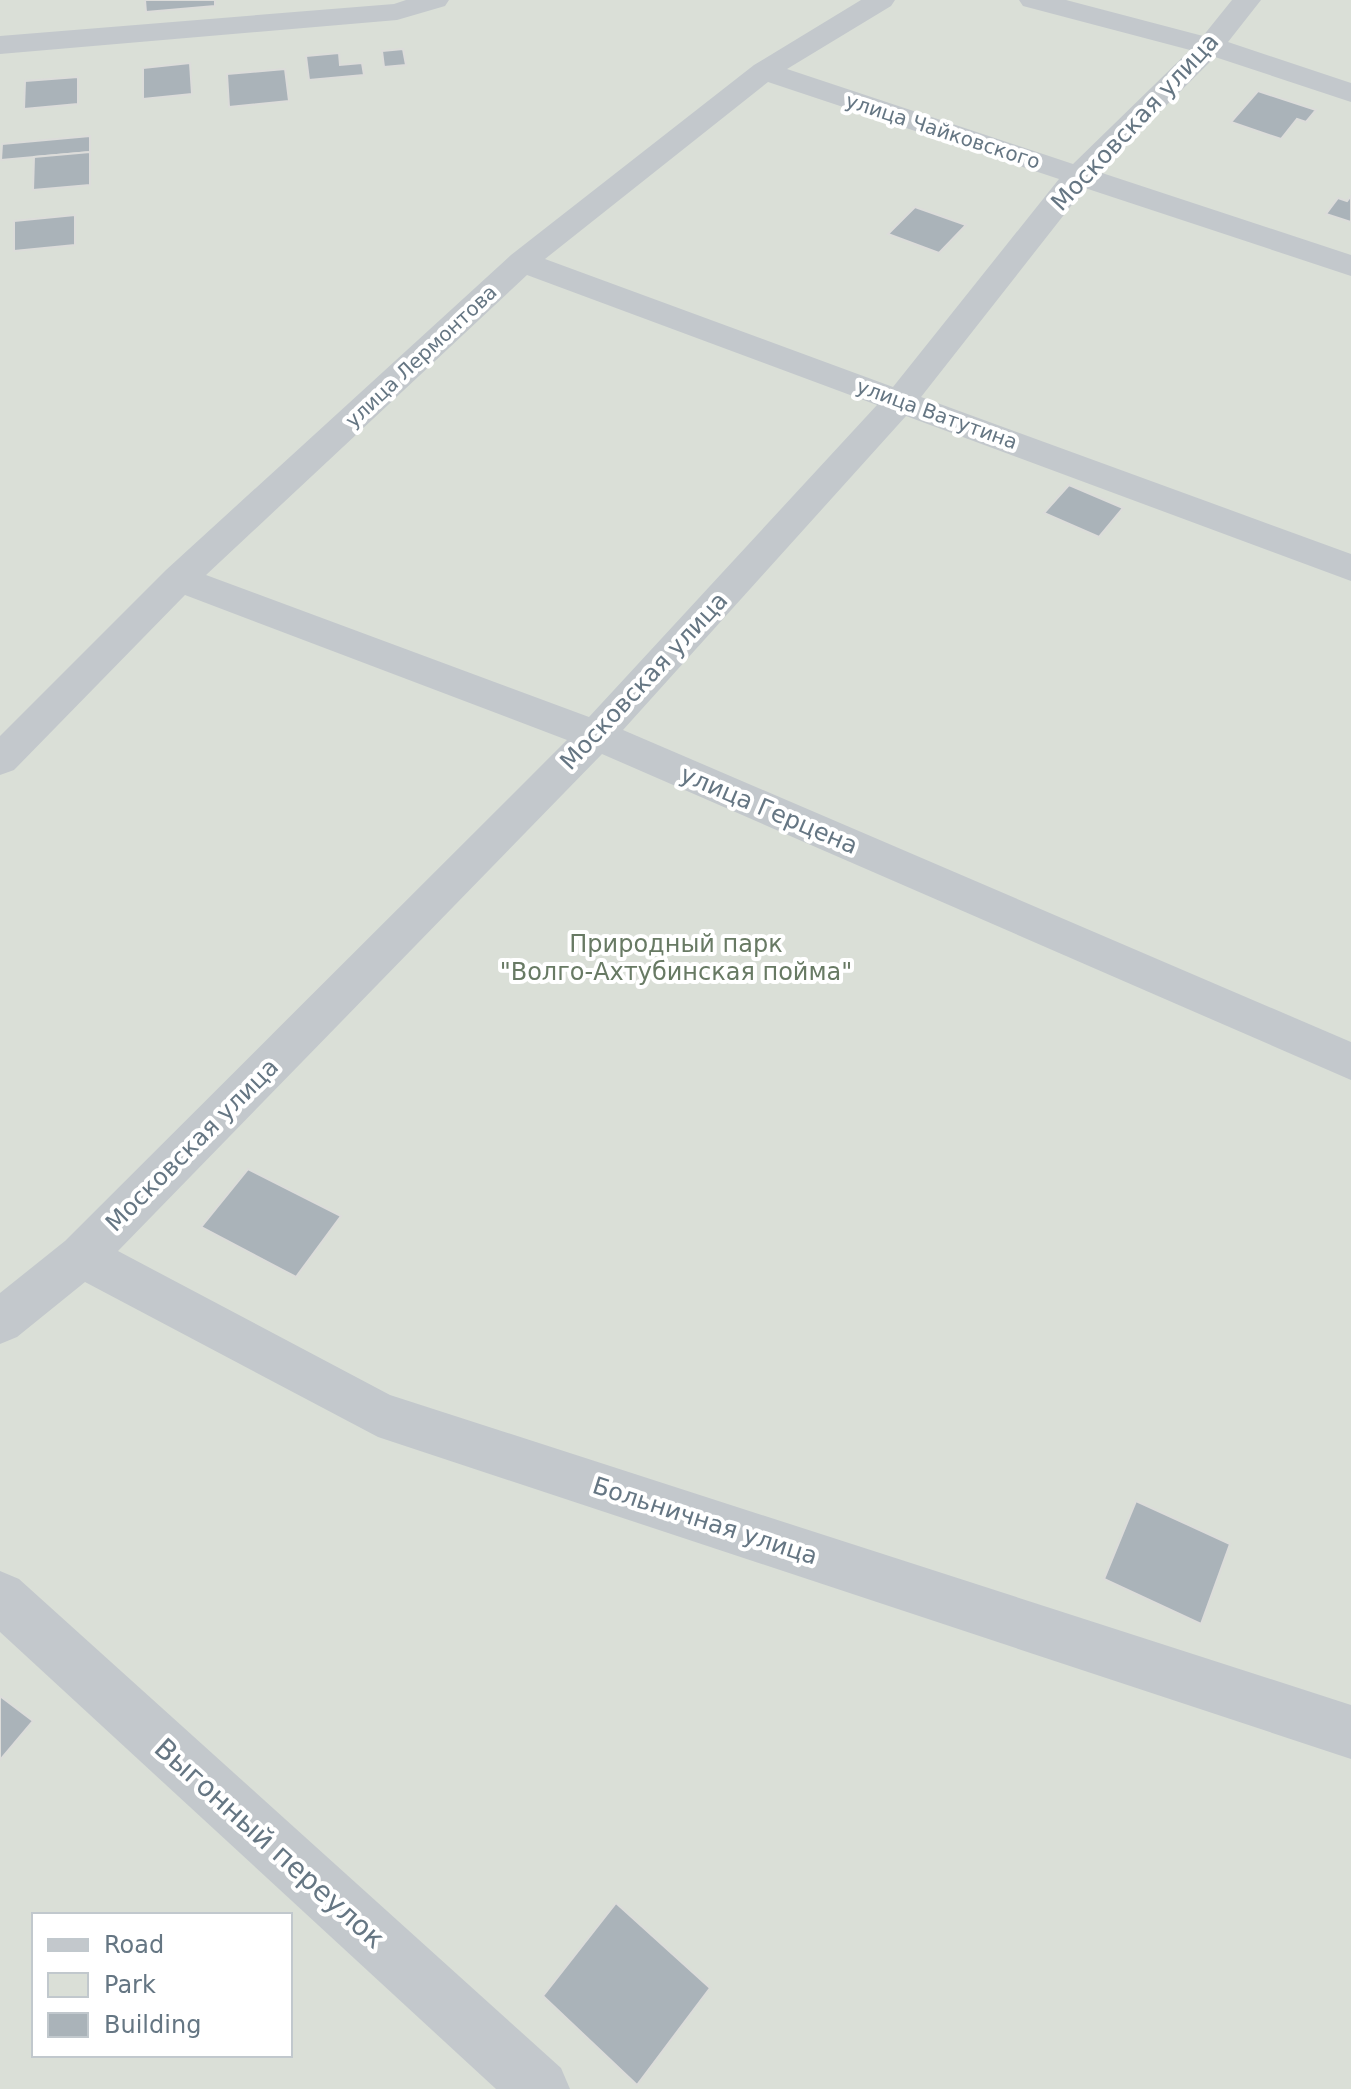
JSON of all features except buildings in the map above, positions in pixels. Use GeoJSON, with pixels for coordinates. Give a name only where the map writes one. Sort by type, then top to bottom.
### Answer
{"type":"FeatureCollection","features":[{"type":"Feature","properties":{"kind":"street"},"geometry":{"type":"LineString","coordinates":[[0,45],[397,12],[435,0]]}},
{"type":"Feature","properties":{"kind":"street","name":"улица Лермонтова"},"geometry":{"type":"LineString","coordinates":[[0,760],[179,579],[522,262],[764,71],[881,0]]}},
{"type":"Feature","properties":{"kind":"street"},"geometry":{"type":"LineString","coordinates":[[1033,0],[1210,46],[1351,93]]}},
{"type":"Feature","properties":{"kind":"street","name":"Московская улица"},"geometry":{"type":"LineString","coordinates":[[0,1322],[82,1256],[596,735],[901,400],[1078,176],[1210,46],[1247,0]]}},
{"type":"Feature","properties":{"kind":"street","name":"улица Чайковского"},"geometry":{"type":"LineString","coordinates":[[764,71],[1351,266]]}},
{"type":"Feature","properties":{"kind":"street","name":"улица Ватутина"},"geometry":{"type":"LineString","coordinates":[[522,262],[1351,568]]}},
{"type":"Feature","properties":{"kind":"street","name":"улица Герцена"},"geometry":{"type":"LineString","coordinates":[[179,579],[596,735],[1351,1062]]}},
{"type":"Feature","properties":{"kind":"street","name":"Больничная улица"},"geometry":{"type":"LineString","coordinates":[[82,1256],[378,1414],[1351,1732]]}},
{"type":"Feature","properties":{"kind":"street","name":"Выгонный переулок"},"geometry":{"type":"LineString","coordinates":[[0,1597],[540,2089]]}},
{"type":"Feature","properties":{"kind":"green space","name":"Природный парк \"Волго-Ахтубинская пойма\""},"geometry":{"type":"Polygon","coordinates":[[[0,0],[1351,0],[1351,2089],[0,2089],[0,0]]]}}]}
